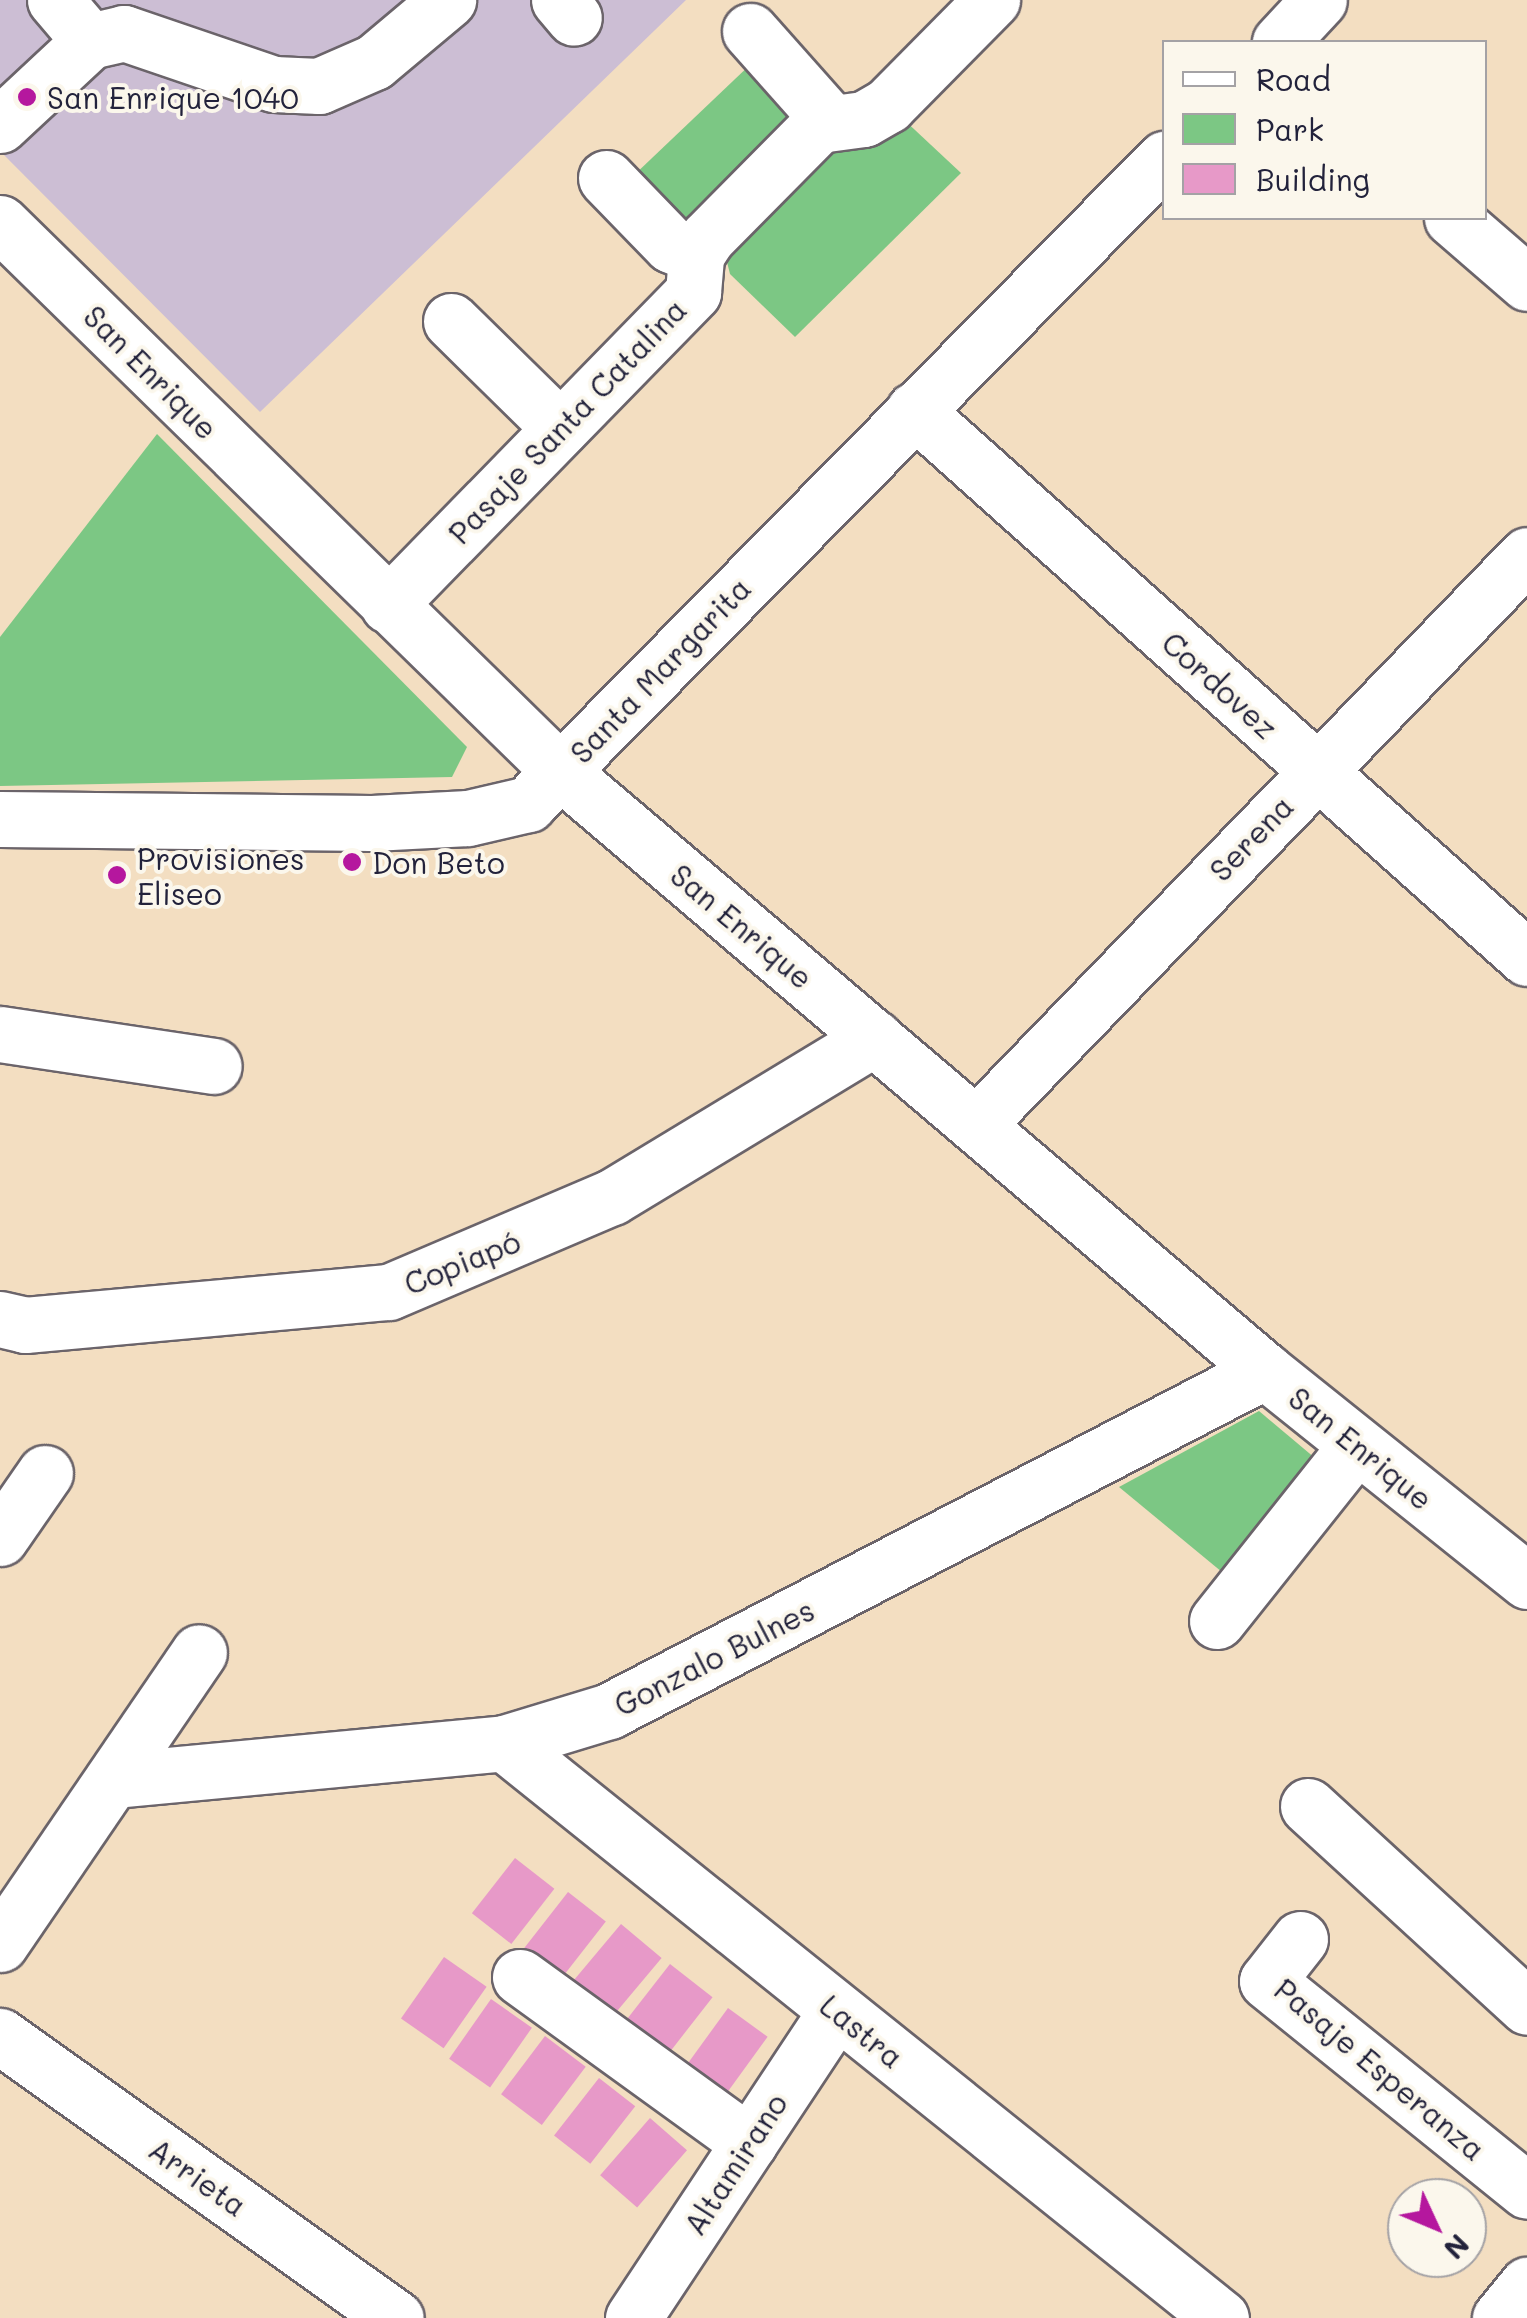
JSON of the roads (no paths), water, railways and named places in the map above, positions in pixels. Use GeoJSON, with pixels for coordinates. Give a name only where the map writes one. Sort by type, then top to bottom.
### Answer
{"type":"FeatureCollection","features":[{"type":"Feature","properties":{"kind":"street"},"geometry":{"type":"LineString","coordinates":[[0,125],[73,20],[274,84],[319,86],[374,62],[448,0]]}},
{"type":"Feature","properties":{"kind":"street"},"geometry":{"type":"LineString","coordinates":[[606,178],[671,245],[696,255],[830,120],[864,119],[888,104],[992,0]]}},
{"type":"Feature","properties":{"kind":"street"},"geometry":{"type":"LineString","coordinates":[[1282,40],[1319,0]]}},
{"type":"Feature","properties":{"kind":"street"},"geometry":{"type":"LineString","coordinates":[[750,32],[830,120]]}},
{"type":"Feature","properties":{"kind":"street","name":"Santa Margarita"},"geometry":{"type":"LineString","coordinates":[[0,818],[468,818],[528,804],[1162,161]]}},
{"type":"Feature","properties":{"kind":"street"},"geometry":{"type":"LineString","coordinates":[[1454,220],[1527,283]]}},
{"type":"Feature","properties":{"kind":"street","name":"San Enrique"},"geometry":{"type":"LineString","coordinates":[[0,223],[562,772],[1265,1371],[1527,1581]]}},
{"type":"Feature","properties":{"kind":"street","name":"Pasaje Santa Catalina"},"geometry":{"type":"LineString","coordinates":[[388,606],[693,292],[696,255]]}},
{"type":"Feature","properties":{"kind":"street"},"geometry":{"type":"LineString","coordinates":[[450,321],[560,428]]}},
{"type":"Feature","properties":{"kind":"street","name":"Cordovez"},"geometry":{"type":"LineString","coordinates":[[914,410],[1527,958]]}},
{"type":"Feature","properties":{"kind":"street","name":"Serena"},"geometry":{"type":"LineString","coordinates":[[977,1124],[1527,555]]}},
{"type":"Feature","properties":{"kind":"street"},"geometry":{"type":"LineString","coordinates":[[0,1034],[214,1066]]}},
{"type":"Feature","properties":{"kind":"street","name":"Copiapó"},"geometry":{"type":"LineString","coordinates":[[0,1319],[25,1325],[389,1292],[612,1197],[874,1038]]}},
{"type":"Feature","properties":{"kind":"street","name":"Gonzalo Bulnes"},"geometry":{"type":"LineString","coordinates":[[114,1780],[504,1743],[609,1710],[1265,1371]]}},
{"type":"Feature","properties":{"kind":"street"},"geometry":{"type":"LineString","coordinates":[[1217,1622],[1356,1446]]}},
{"type":"Feature","properties":{"kind":"street"},"geometry":{"type":"LineString","coordinates":[[0,1538],[45,1473]]}},
{"type":"Feature","properties":{"kind":"street"},"geometry":{"type":"LineString","coordinates":[[0,1944],[198,1652]]}},
{"type":"Feature","properties":{"kind":"street","name":"Lastra"},"geometry":{"type":"LineString","coordinates":[[504,1743],[1221,2318]]}},
{"type":"Feature","properties":{"kind":"street"},"geometry":{"type":"LineString","coordinates":[[1308,1806],[1527,2007]]}},
{"type":"Feature","properties":{"kind":"street","name":"Pasaje Esperanza"},"geometry":{"type":"LineString","coordinates":[[1300,1938],[1267,1981],[1527,2191]]}},
{"type":"Feature","properties":{"kind":"street"},"geometry":{"type":"LineString","coordinates":[[520,1977],[749,2143]]}},
{"type":"Feature","properties":{"kind":"street","name":"Altamirano"},"geometry":{"type":"LineString","coordinates":[[634,2318],[836,2011]]}},
{"type":"Feature","properties":{"kind":"street","name":"Arrieta"},"geometry":{"type":"LineString","coordinates":[[0,2036],[396,2318]]}},
{"type":"Feature","properties":{"kind":"street"},"geometry":{"type":"LineString","coordinates":[[1500,2318],[1527,2286]]}},
{"type":"Feature","properties":{"kind":"place","name":"San Enrique 1040"},"geometry":{"type":"Point","coordinates":[27,97]}},
{"type":"Feature","properties":{"kind":"place","name":"Don Beto"},"geometry":{"type":"Point","coordinates":[352,862]}},
{"type":"Feature","properties":{"kind":"place","name":"Provisiones Eliseo"},"geometry":{"type":"Point","coordinates":[117,875]}}]}
